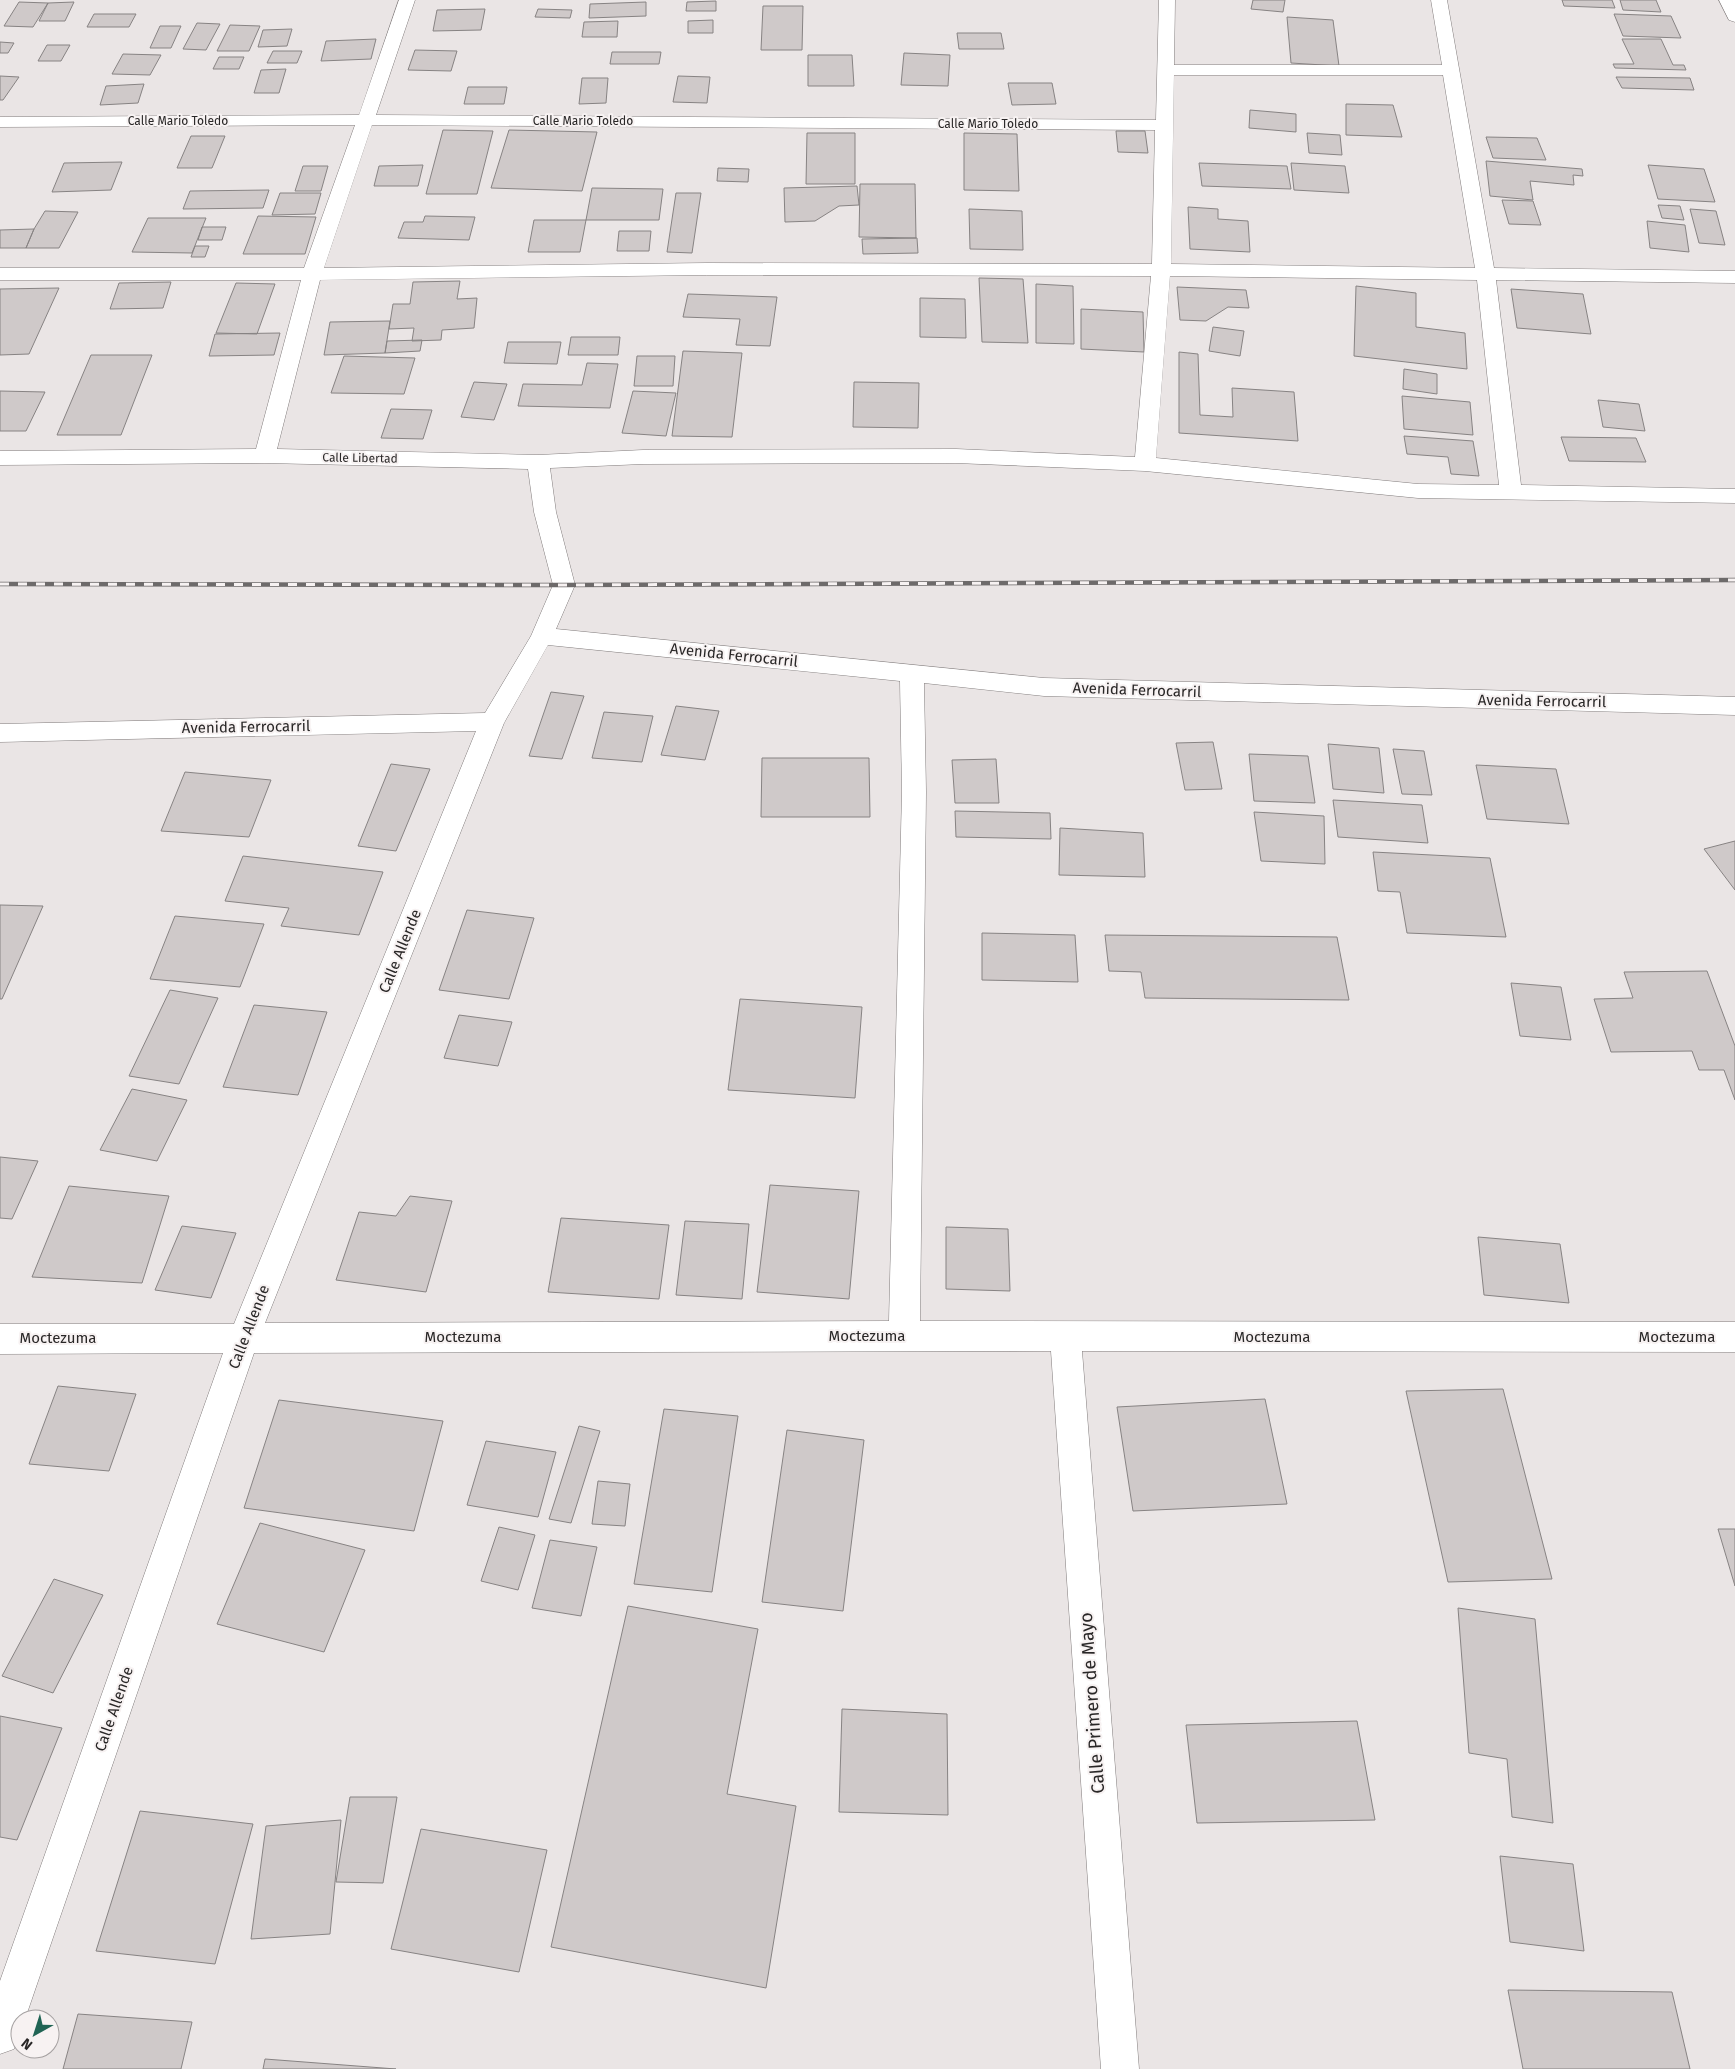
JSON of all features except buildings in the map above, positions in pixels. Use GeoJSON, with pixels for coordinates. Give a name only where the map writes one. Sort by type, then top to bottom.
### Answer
{"type":"FeatureCollection","features":[{"type":"Feature","properties":{"kind":"street"},"geometry":{"type":"LineString","coordinates":[[265,456],[312,274],[407,0]]}},
{"type":"Feature","properties":{"kind":"street"},"geometry":{"type":"LineString","coordinates":[[1145,464],[1161,270],[1167,0]]}},
{"type":"Feature","properties":{"kind":"street"},"geometry":{"type":"LineString","coordinates":[[1439,0],[1486,275],[1511,493]]}},
{"type":"Feature","properties":{"kind":"street"},"geometry":{"type":"LineString","coordinates":[[1727,0],[1735,17]]}},
{"type":"Feature","properties":{"kind":"street"},"geometry":{"type":"LineString","coordinates":[[1166,70],[1451,70]]}},
{"type":"Feature","properties":{"kind":"street","name":"Calle Mario Toledo"},"geometry":{"type":"LineString","coordinates":[[0,122],[366,120],[1165,125]]}},
{"type":"Feature","properties":{"kind":"street"},"geometry":{"type":"LineString","coordinates":[[0,274],[312,274],[708,269],[1161,270],[1735,277]]}},
{"type":"Feature","properties":{"kind":"street","name":"Calle Libertad"},"geometry":{"type":"LineString","coordinates":[[0,458],[265,456],[538,462],[643,457],[956,456],[1145,464],[1418,490],[1735,496]]}},
{"type":"Feature","properties":{"kind":"street"},"geometry":{"type":"LineString","coordinates":[[538,462],[545,512],[564,585],[542,636]]}},
{"type":"Feature","properties":{"kind":"street","name":"Avenida Ferrocarril"},"geometry":{"type":"LineString","coordinates":[[542,636],[912,672],[1044,687],[1735,706]]}},
{"type":"Feature","properties":{"kind":"street","name":"Calle Allende"},"geometry":{"type":"LineString","coordinates":[[0,2035],[244,1338],[492,722],[542,636]]}},
{"type":"Feature","properties":{"kind":"street"},"geometry":{"type":"LineString","coordinates":[[904,1336],[914,792],[912,672]]}},
{"type":"Feature","properties":{"kind":"street","name":"Avenida Ferrocarril"},"geometry":{"type":"LineString","coordinates":[[0,733],[492,722]]}},
{"type":"Feature","properties":{"kind":"street","name":"Calle Primero de Mayo"},"geometry":{"type":"LineString","coordinates":[[1065,1336],[1120,2069]]}},
{"type":"Feature","properties":{"kind":"street","name":"Moctezuma"},"geometry":{"type":"LineString","coordinates":[[0,1338],[1735,1337]]}},
{"type":"Feature","properties":{"kind":"railway"},"geometry":{"type":"LineString","coordinates":[[0,584],[564,585],[1735,580]]}}]}
